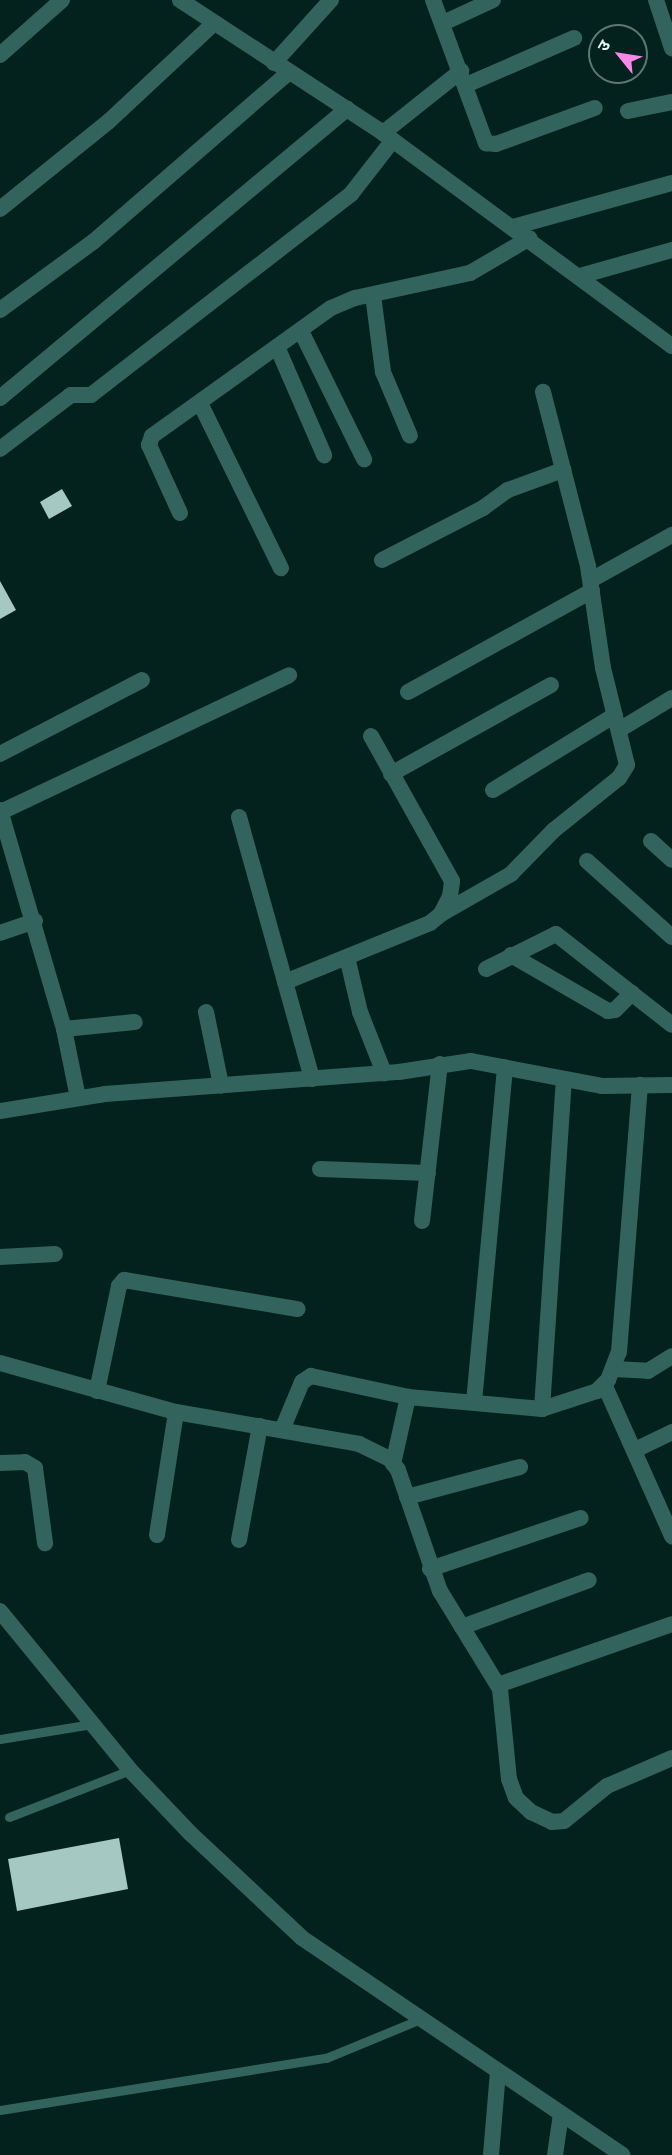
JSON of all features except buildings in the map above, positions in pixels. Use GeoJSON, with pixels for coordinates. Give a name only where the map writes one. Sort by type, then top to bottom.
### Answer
{"type":"FeatureCollection","features":[{"type":"Feature","properties":{"kind":"street"},"geometry":{"type":"LineString","coordinates":[[0,55],[62,0]]}},
{"type":"Feature","properties":{"kind":"street"},"geometry":{"type":"LineString","coordinates":[[0,310],[93,242],[281,68],[331,0]]}},
{"type":"Feature","properties":{"kind":"street"},"geometry":{"type":"LineString","coordinates":[[433,0],[464,78],[482,140],[490,144],[595,108]]}},
{"type":"Feature","properties":{"kind":"street"},"geometry":{"type":"LineString","coordinates":[[443,23],[493,0]]}},
{"type":"Feature","properties":{"kind":"street"},"geometry":{"type":"LineString","coordinates":[[661,1],[672,48]]}},
{"type":"Feature","properties":{"kind":"street"},"geometry":{"type":"LineString","coordinates":[[188,2],[213,22],[281,68],[388,136],[530,238],[672,346]]}},
{"type":"Feature","properties":{"kind":"street"},"geometry":{"type":"LineString","coordinates":[[0,209],[108,122],[213,22]]}},
{"type":"Feature","properties":{"kind":"street"},"geometry":{"type":"LineString","coordinates":[[0,449],[71,395],[91,395],[351,194],[388,136],[464,78],[574,38]]}},
{"type":"Feature","properties":{"kind":"street"},"geometry":{"type":"LineString","coordinates":[[628,111],[672,102]]}},
{"type":"Feature","properties":{"kind":"street"},"geometry":{"type":"LineString","coordinates":[[0,398],[347,109]]}},
{"type":"Feature","properties":{"kind":"street"},"geometry":{"type":"LineString","coordinates":[[513,227],[672,183]]}},
{"type":"Feature","properties":{"kind":"street"},"geometry":{"type":"LineString","coordinates":[[180,513],[149,445],[152,436],[278,349],[331,308],[372,295],[470,273],[530,238]]}},
{"type":"Feature","properties":{"kind":"street"},"geometry":{"type":"LineString","coordinates":[[580,276],[672,249]]}},
{"type":"Feature","properties":{"kind":"street"},"geometry":{"type":"LineString","coordinates":[[372,295],[383,372],[410,436]]}},
{"type":"Feature","properties":{"kind":"street"},"geometry":{"type":"LineString","coordinates":[[301,331],[364,459]]}},
{"type":"Feature","properties":{"kind":"street"},"geometry":{"type":"LineString","coordinates":[[278,349],[324,455]]}},
{"type":"Feature","properties":{"kind":"street"},"geometry":{"type":"LineString","coordinates":[[285,982],[430,923],[441,914],[511,874],[554,830],[619,778],[627,765],[591,586],[543,392]]}},
{"type":"Feature","properties":{"kind":"street"},"geometry":{"type":"LineString","coordinates":[[200,403],[282,568]]}},
{"type":"Feature","properties":{"kind":"street"},"geometry":{"type":"LineString","coordinates":[[382,560],[483,508],[508,490],[563,470]]}},
{"type":"Feature","properties":{"kind":"street"},"geometry":{"type":"LineString","coordinates":[[408,692],[591,586],[672,535]]}},
{"type":"Feature","properties":{"kind":"street"},"geometry":{"type":"LineString","coordinates":[[78,1098],[64,1029],[0,811],[290,675]]}},
{"type":"Feature","properties":{"kind":"street"},"geometry":{"type":"LineString","coordinates":[[0,754],[142,680]]}},
{"type":"Feature","properties":{"kind":"street"},"geometry":{"type":"LineString","coordinates":[[391,774],[551,685]]}},
{"type":"Feature","properties":{"kind":"street"},"geometry":{"type":"LineString","coordinates":[[493,790],[617,722],[672,698]]}},
{"type":"Feature","properties":{"kind":"street"},"geometry":{"type":"LineString","coordinates":[[370,736],[452,881],[450,896],[441,914]]}},
{"type":"Feature","properties":{"kind":"street"},"geometry":{"type":"LineString","coordinates":[[239,817],[312,1078]]}},
{"type":"Feature","properties":{"kind":"street"},"geometry":{"type":"LineString","coordinates":[[651,841],[672,860]]}},
{"type":"Feature","properties":{"kind":"street"},"geometry":{"type":"LineString","coordinates":[[586,861],[672,937]]}},
{"type":"Feature","properties":{"kind":"street"},"geometry":{"type":"LineString","coordinates":[[0,933],[34,921]]}},
{"type":"Feature","properties":{"kind":"street"},"geometry":{"type":"LineString","coordinates":[[486,969],[556,934],[672,1024]]}},
{"type":"Feature","properties":{"kind":"street"},"geometry":{"type":"LineString","coordinates":[[511,955],[608,1011],[615,1010],[632,993]]}},
{"type":"Feature","properties":{"kind":"street"},"geometry":{"type":"LineString","coordinates":[[347,957],[360,1012],[384,1073]]}},
{"type":"Feature","properties":{"kind":"street"},"geometry":{"type":"LineString","coordinates":[[206,1012],[221,1085]]}},
{"type":"Feature","properties":{"kind":"street"},"geometry":{"type":"LineString","coordinates":[[64,1029],[135,1022]]}},
{"type":"Feature","properties":{"kind":"street"},"geometry":{"type":"LineString","coordinates":[[0,1111],[78,1098],[384,1073],[471,1061],[602,1086],[672,1085]]}},
{"type":"Feature","properties":{"kind":"street"},"geometry":{"type":"LineString","coordinates":[[422,1221],[440,1064]]}},
{"type":"Feature","properties":{"kind":"street"},"geometry":{"type":"LineString","coordinates":[[474,1402],[504,1067]]}},
{"type":"Feature","properties":{"kind":"street"},"geometry":{"type":"LineString","coordinates":[[542,1409],[564,1080]]}},
{"type":"Feature","properties":{"kind":"street"},"geometry":{"type":"LineString","coordinates":[[282,1430],[302,1382],[311,1376],[408,1397],[542,1409],[597,1391],[614,1369],[619,1352],[640,1085]]}},
{"type":"Feature","properties":{"kind":"street"},"geometry":{"type":"LineString","coordinates":[[320,1168],[428,1173]]}},
{"type":"Feature","properties":{"kind":"street"},"geometry":{"type":"LineString","coordinates":[[0,1257],[55,1254]]}},
{"type":"Feature","properties":{"kind":"street"},"geometry":{"type":"LineString","coordinates":[[97,1391],[119,1286],[124,1281],[298,1309]]}},
{"type":"Feature","properties":{"kind":"street"},"geometry":{"type":"LineString","coordinates":[[614,1369],[648,1371],[672,1356]]}},
{"type":"Feature","properties":{"kind":"street"},"geometry":{"type":"LineString","coordinates":[[0,1363],[176,1412],[359,1444],[379,1450],[393,1464],[430,1569],[498,1685],[508,1779],[516,1798],[531,1812],[552,1822],[576,1815],[600,1791],[620,1779],[672,1758]]}},
{"type":"Feature","properties":{"kind":"street"},"geometry":{"type":"LineString","coordinates":[[604,1384],[672,1536]]}},
{"type":"Feature","properties":{"kind":"street"},"geometry":{"type":"LineString","coordinates":[[393,1464],[408,1397]]}},
{"type":"Feature","properties":{"kind":"street"},"geometry":{"type":"LineString","coordinates":[[157,1535],[176,1412]]}},
{"type":"Feature","properties":{"kind":"street"},"geometry":{"type":"LineString","coordinates":[[239,1540],[260,1426]]}},
{"type":"Feature","properties":{"kind":"street"},"geometry":{"type":"LineString","coordinates":[[635,1450],[672,1432]]}},
{"type":"Feature","properties":{"kind":"street"},"geometry":{"type":"LineString","coordinates":[[0,1463],[25,1462],[35,1468],[45,1543]]}},
{"type":"Feature","properties":{"kind":"street"},"geometry":{"type":"LineString","coordinates":[[406,1497],[520,1467]]}},
{"type":"Feature","properties":{"kind":"street"},"geometry":{"type":"LineString","coordinates":[[430,1569],[581,1518]]}},
{"type":"Feature","properties":{"kind":"street"},"geometry":{"type":"LineString","coordinates":[[462,1627],[589,1580]]}},
{"type":"Feature","properties":{"kind":"street"},"geometry":{"type":"LineString","coordinates":[[0,1611],[130,1770],[191,1834],[303,1938],[418,2020],[623,2155]]}},
{"type":"Feature","properties":{"kind":"street"},"geometry":{"type":"LineString","coordinates":[[498,1685],[672,1624]]}},
{"type":"Feature","properties":{"kind":"street"},"geometry":{"type":"LineString","coordinates":[[491,2155],[498,2072]]}},
{"type":"Feature","properties":{"kind":"street"},"geometry":{"type":"LineString","coordinates":[[555,2155],[561,2114]]}},
{"type":"Feature","properties":{"kind":"lane"},"geometry":{"type":"LineString","coordinates":[[0,1739],[92,1724]]}},
{"type":"Feature","properties":{"kind":"lane"},"geometry":{"type":"LineString","coordinates":[[9,1817],[130,1770]]}},
{"type":"Feature","properties":{"kind":"lane"},"geometry":{"type":"LineString","coordinates":[[0,2110],[326,2058],[418,2020]]}}]}
